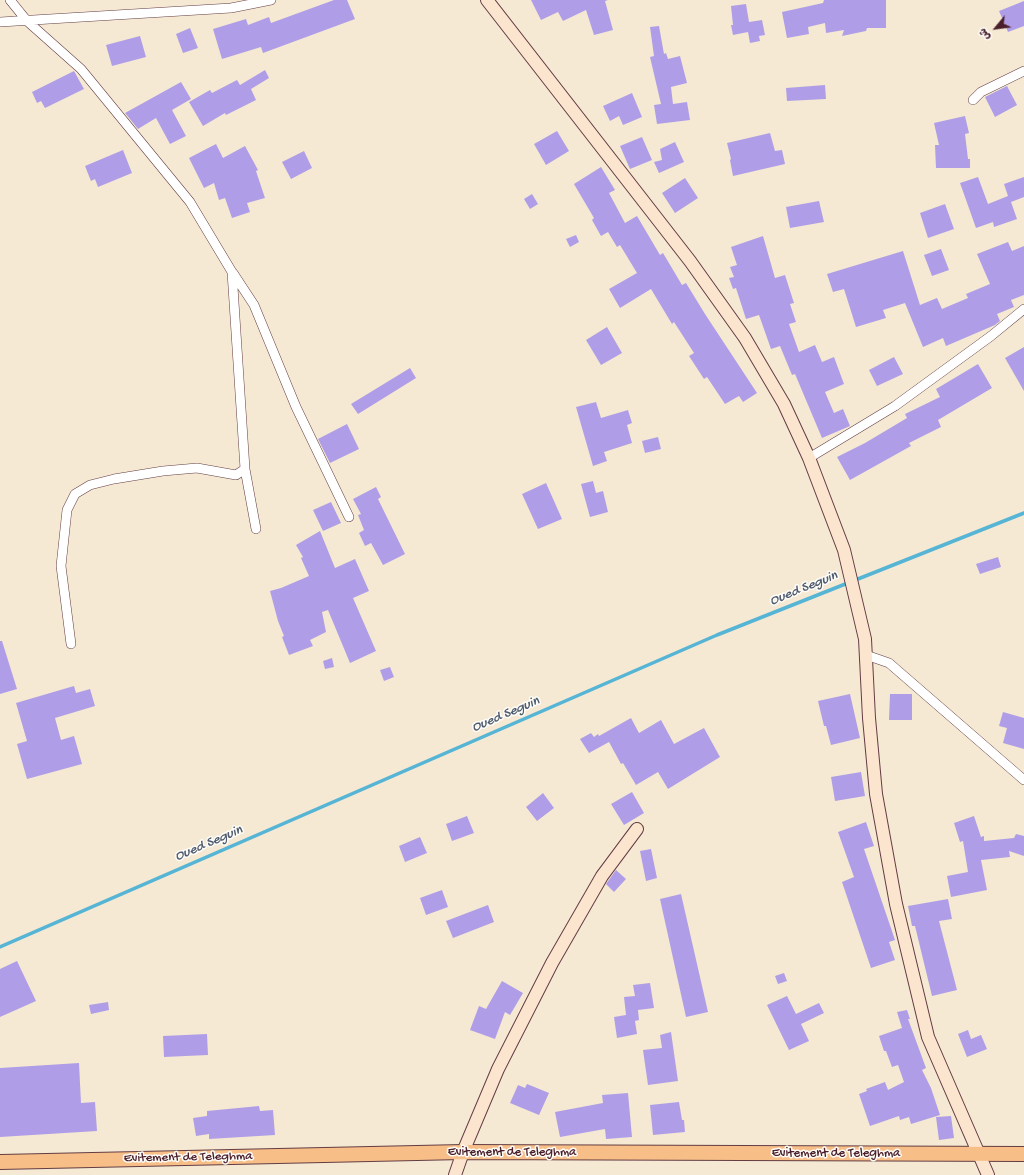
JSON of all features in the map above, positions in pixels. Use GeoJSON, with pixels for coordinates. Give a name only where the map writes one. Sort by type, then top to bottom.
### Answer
{"type":"FeatureCollection","features":[{"type":"Feature","properties":{"kind":"main road"},"geometry":{"type":"LineString","coordinates":[[487,0],[690,261],[745,338],[784,404],[809,458],[844,550],[865,639],[869,718],[876,794],[896,904],[928,1037],[988,1175]]}},
{"type":"Feature","properties":{"kind":"main road"},"geometry":{"type":"LineString","coordinates":[[454,1175],[462,1152],[498,1069],[552,963],[602,876],[637,829]]}},
{"type":"Feature","properties":{"kind":"main road","name":"Evitement de Teleghma"},"geometry":{"type":"LineString","coordinates":[[0,1162],[462,1152],[1024,1154]]}},
{"type":"Feature","properties":{"kind":"street"},"geometry":{"type":"LineString","coordinates":[[10,0],[26,21],[80,69],[190,202],[232,272],[254,305],[296,407],[349,517]]}},
{"type":"Feature","properties":{"kind":"street"},"geometry":{"type":"LineString","coordinates":[[0,22],[231,8],[271,0]]}},
{"type":"Feature","properties":{"kind":"street"},"geometry":{"type":"LineString","coordinates":[[973,100],[980,92],[1024,71]]}},
{"type":"Feature","properties":{"kind":"street"},"geometry":{"type":"LineString","coordinates":[[232,272],[245,469],[256,529]]}},
{"type":"Feature","properties":{"kind":"street"},"geometry":{"type":"LineString","coordinates":[[809,458],[895,406],[991,336],[1024,309]]}},
{"type":"Feature","properties":{"kind":"street"},"geometry":{"type":"LineString","coordinates":[[71,644],[61,566],[67,510],[75,494],[90,485],[163,471],[197,468],[236,475],[245,469]]}},
{"type":"Feature","properties":{"kind":"street"},"geometry":{"type":"LineString","coordinates":[[866,655],[889,663],[1024,780]]}},
{"type":"Feature","properties":{"kind":"building"},"geometry":{"type":"Polygon","coordinates":[[[334,0],[347,0],[355,19],[263,53],[261,47],[222,59],[213,29],[246,19],[248,25],[269,17],[271,23],[334,0]]]}},
{"type":"Feature","properties":{"kind":"building"},"geometry":{"type":"Polygon","coordinates":[[[531,0],[608,0],[605,1],[613,30],[594,35],[586,10],[563,21],[558,12],[541,20],[531,0]]]}},
{"type":"Feature","properties":{"kind":"building"},"geometry":{"type":"Polygon","coordinates":[[[824,0],[886,0],[886,28],[867,28],[866,31],[842,36],[844,30],[826,33],[825,23],[808,27],[809,34],[787,38],[782,12],[823,3],[824,0]]]}},
{"type":"Feature","properties":{"kind":"building"},"geometry":{"type":"Polygon","coordinates":[[[1024,1],[1024,26],[1008,32],[999,11],[1024,1]]]}},
{"type":"Feature","properties":{"kind":"building"},"geometry":{"type":"Polygon","coordinates":[[[746,4],[749,22],[762,20],[765,35],[759,36],[760,41],[750,43],[748,32],[733,35],[731,25],[733,25],[731,6],[746,4]]]}},
{"type":"Feature","properties":{"kind":"building"},"geometry":{"type":"Polygon","coordinates":[[[659,26],[664,54],[666,53],[668,59],[680,56],[687,83],[671,87],[673,104],[687,102],[690,120],[657,124],[654,105],[661,104],[650,57],[654,56],[650,27],[659,26]]]}},
{"type":"Feature","properties":{"kind":"building"},"geometry":{"type":"Polygon","coordinates":[[[190,28],[198,48],[183,53],[176,34],[190,28]]]}},
{"type":"Feature","properties":{"kind":"building"},"geometry":{"type":"Polygon","coordinates":[[[140,36],[146,57],[112,66],[106,45],[140,36]]]}},
{"type":"Feature","properties":{"kind":"building"},"geometry":{"type":"Polygon","coordinates":[[[265,70],[269,78],[251,89],[256,100],[226,115],[225,113],[203,126],[189,102],[210,90],[212,93],[237,80],[240,85],[265,70]]]}},
{"type":"Feature","properties":{"kind":"building"},"geometry":{"type":"Polygon","coordinates":[[[74,71],[84,89],[45,108],[41,101],[37,103],[32,92],[74,71]]]}},
{"type":"Feature","properties":{"kind":"building"},"geometry":{"type":"Polygon","coordinates":[[[181,82],[191,99],[172,110],[186,136],[170,144],[156,118],[138,129],[125,113],[181,82]]]}},
{"type":"Feature","properties":{"kind":"building"},"geometry":{"type":"Polygon","coordinates":[[[825,85],[826,99],[787,101],[786,88],[825,85]]]}},
{"type":"Feature","properties":{"kind":"building"},"geometry":{"type":"Polygon","coordinates":[[[1007,86],[1017,105],[995,117],[985,97],[1007,86]]]}},
{"type":"Feature","properties":{"kind":"building"},"geometry":{"type":"Polygon","coordinates":[[[632,93],[642,117],[623,125],[619,116],[610,121],[603,106],[632,93]]]}},
{"type":"Feature","properties":{"kind":"building"},"geometry":{"type":"Polygon","coordinates":[[[965,116],[969,133],[965,134],[968,159],[970,159],[970,168],[936,168],[935,145],[939,145],[934,123],[965,116]]]}},
{"type":"Feature","properties":{"kind":"building"},"geometry":{"type":"Polygon","coordinates":[[[557,131],[569,151],[546,165],[534,144],[557,131]]]}},
{"type":"Feature","properties":{"kind":"building"},"geometry":{"type":"Polygon","coordinates":[[[770,133],[775,151],[782,150],[785,164],[733,176],[727,143],[770,133]]]}},
{"type":"Feature","properties":{"kind":"building"},"geometry":{"type":"Polygon","coordinates":[[[642,137],[652,160],[630,169],[620,146],[642,137]]]}},
{"type":"Feature","properties":{"kind":"building"},"geometry":{"type":"Polygon","coordinates":[[[675,142],[684,162],[659,173],[654,162],[662,160],[660,149],[675,142]]]}},
{"type":"Feature","properties":{"kind":"building"},"geometry":{"type":"Polygon","coordinates":[[[216,144],[223,158],[245,146],[258,170],[256,171],[265,198],[247,203],[250,212],[232,218],[225,198],[219,200],[214,183],[204,188],[189,158],[216,144]]]}},
{"type":"Feature","properties":{"kind":"building"},"geometry":{"type":"Polygon","coordinates":[[[123,150],[132,173],[98,187],[95,179],[91,181],[85,166],[123,150]]]}},
{"type":"Feature","properties":{"kind":"building"},"geometry":{"type":"Polygon","coordinates":[[[304,151],[312,168],[291,179],[282,162],[304,151]]]}},
{"type":"Feature","properties":{"kind":"building"},"geometry":{"type":"Polygon","coordinates":[[[601,167],[615,190],[609,193],[625,223],[637,216],[660,255],[663,253],[682,285],[686,283],[757,393],[743,402],[739,396],[725,404],[707,377],[704,379],[689,356],[694,353],[674,322],[672,324],[651,289],[620,308],[609,289],[637,273],[620,245],[617,247],[608,232],[601,236],[592,220],[594,218],[574,184],[601,167]]]}},
{"type":"Feature","properties":{"kind":"building"},"geometry":{"type":"Polygon","coordinates":[[[978,177],[988,204],[1008,196],[1004,184],[1024,177],[1024,197],[1011,202],[1017,219],[994,227],[993,222],[976,228],[960,183],[978,177]]]}},
{"type":"Feature","properties":{"kind":"building"},"geometry":{"type":"Polygon","coordinates":[[[685,178],[698,198],[675,213],[662,193],[685,178]]]}},
{"type":"Feature","properties":{"kind":"building"},"geometry":{"type":"Polygon","coordinates":[[[532,194],[538,204],[530,209],[524,199],[532,194]]]}},
{"type":"Feature","properties":{"kind":"building"},"geometry":{"type":"Polygon","coordinates":[[[819,201],[824,222],[790,228],[786,207],[819,201]]]}},
{"type":"Feature","properties":{"kind":"building"},"geometry":{"type":"Polygon","coordinates":[[[945,204],[954,229],[928,238],[920,213],[945,204]]]}},
{"type":"Feature","properties":{"kind":"building"},"geometry":{"type":"Polygon","coordinates":[[[576,235],[579,242],[570,247],[566,239],[576,235]]]}},
{"type":"Feature","properties":{"kind":"building"},"geometry":{"type":"Polygon","coordinates":[[[763,236],[775,278],[785,275],[794,303],[790,304],[796,322],[789,324],[799,352],[815,345],[822,362],[834,357],[844,384],[825,392],[834,413],[843,409],[850,426],[822,438],[795,374],[792,375],[780,346],[771,349],[759,315],[746,319],[736,288],[733,289],[729,278],[734,277],[730,267],[737,265],[731,247],[763,236]]]}},
{"type":"Feature","properties":{"kind":"building"},"geometry":{"type":"Polygon","coordinates":[[[1008,242],[1012,251],[1024,246],[1024,295],[1011,300],[1014,307],[997,314],[1000,321],[995,325],[946,346],[943,338],[923,347],[905,303],[883,310],[886,318],[856,327],[844,289],[833,292],[827,274],[903,251],[920,305],[937,298],[942,309],[968,298],[966,294],[990,284],[977,254],[1008,242]]]}},
{"type":"Feature","properties":{"kind":"building"},"geometry":{"type":"Polygon","coordinates":[[[941,249],[949,270],[932,276],[924,255],[941,249]]]}},
{"type":"Feature","properties":{"kind":"building"},"geometry":{"type":"Polygon","coordinates":[[[607,327],[622,353],[601,365],[586,340],[607,327]]]}},
{"type":"Feature","properties":{"kind":"building"},"geometry":{"type":"Polygon","coordinates":[[[1024,347],[1024,391],[1005,358],[1024,347]]]}},
{"type":"Feature","properties":{"kind":"building"},"geometry":{"type":"Polygon","coordinates":[[[894,357],[903,374],[877,386],[869,370],[894,357]]]}},
{"type":"Feature","properties":{"kind":"building"},"geometry":{"type":"Polygon","coordinates":[[[978,364],[992,388],[938,420],[941,427],[909,443],[911,446],[850,480],[837,457],[865,443],[907,418],[905,414],[940,397],[936,389],[978,364]]]}},
{"type":"Feature","properties":{"kind":"building"},"geometry":{"type":"Polygon","coordinates":[[[410,368],[416,378],[358,414],[351,404],[410,368]]]}},
{"type":"Feature","properties":{"kind":"building"},"geometry":{"type":"Polygon","coordinates":[[[596,402],[601,418],[628,410],[632,423],[627,425],[632,443],[604,452],[607,461],[593,466],[576,407],[596,402]]]}},
{"type":"Feature","properties":{"kind":"building"},"geometry":{"type":"Polygon","coordinates":[[[347,424],[359,449],[330,463],[318,439],[347,424]]]}},
{"type":"Feature","properties":{"kind":"building"},"geometry":{"type":"Polygon","coordinates":[[[658,437],[661,449],[645,453],[642,441],[658,437]]]}},
{"type":"Feature","properties":{"kind":"building"},"geometry":{"type":"Polygon","coordinates":[[[593,481],[596,493],[603,491],[608,512],[590,517],[581,484],[593,481]]]}},
{"type":"Feature","properties":{"kind":"building"},"geometry":{"type":"Polygon","coordinates":[[[546,483],[562,519],[538,529],[522,494],[546,483]]]}},
{"type":"Feature","properties":{"kind":"building"},"geometry":{"type":"Polygon","coordinates":[[[376,487],[381,497],[378,499],[405,554],[383,565],[371,543],[365,546],[359,533],[364,530],[358,515],[361,514],[353,499],[376,487]]]}},
{"type":"Feature","properties":{"kind":"building"},"geometry":{"type":"Polygon","coordinates":[[[331,502],[341,523],[323,531],[313,510],[331,502]]]}},
{"type":"Feature","properties":{"kind":"building"},"geometry":{"type":"Polygon","coordinates":[[[320,531],[335,568],[355,559],[369,591],[353,598],[376,651],[350,663],[328,610],[322,612],[326,632],[310,640],[313,646],[289,655],[282,637],[284,636],[278,621],[270,591],[309,576],[301,558],[303,557],[296,545],[320,531]]]}},
{"type":"Feature","properties":{"kind":"building"},"geometry":{"type":"Polygon","coordinates":[[[998,557],[1001,567],[980,574],[976,564],[998,557]]]}},
{"type":"Feature","properties":{"kind":"building"},"geometry":{"type":"Polygon","coordinates":[[[0,641],[2,641],[17,689],[0,694],[0,641]]]}},
{"type":"Feature","properties":{"kind":"building"},"geometry":{"type":"Polygon","coordinates":[[[332,658],[334,667],[325,669],[323,661],[332,658]]]}},
{"type":"Feature","properties":{"kind":"building"},"geometry":{"type":"Polygon","coordinates":[[[390,667],[394,677],[384,681],[380,670],[390,667]]]}},
{"type":"Feature","properties":{"kind":"building"},"geometry":{"type":"Polygon","coordinates":[[[74,686],[76,693],[90,689],[95,706],[55,718],[61,740],[74,736],[82,764],[27,779],[17,744],[27,741],[16,703],[74,686]]]}},
{"type":"Feature","properties":{"kind":"building"},"geometry":{"type":"Polygon","coordinates":[[[850,694],[860,738],[831,745],[826,726],[824,726],[818,701],[850,694]]]}},
{"type":"Feature","properties":{"kind":"building"},"geometry":{"type":"Polygon","coordinates":[[[890,694],[912,694],[912,720],[889,720],[890,694]]]}},
{"type":"Feature","properties":{"kind":"building"},"geometry":{"type":"Polygon","coordinates":[[[1003,712],[1024,718],[1024,749],[1003,743],[1007,728],[999,726],[1003,712]]]}},
{"type":"Feature","properties":{"kind":"building"},"geometry":{"type":"Polygon","coordinates":[[[631,718],[639,733],[661,720],[674,744],[704,728],[720,757],[668,789],[658,772],[636,785],[623,763],[621,764],[609,742],[589,753],[580,739],[591,733],[594,737],[598,734],[599,736],[631,718]]]}},
{"type":"Feature","properties":{"kind":"building"},"geometry":{"type":"Polygon","coordinates":[[[861,772],[865,796],[835,801],[831,777],[861,772]]]}},
{"type":"Feature","properties":{"kind":"building"},"geometry":{"type":"Polygon","coordinates":[[[632,792],[644,813],[624,825],[611,804],[632,792]]]}},
{"type":"Feature","properties":{"kind":"building"},"geometry":{"type":"Polygon","coordinates":[[[543,793],[554,808],[537,821],[526,807],[543,793]]]}},
{"type":"Feature","properties":{"kind":"building"},"geometry":{"type":"Polygon","coordinates":[[[467,816],[474,833],[452,841],[446,824],[467,816]]]}},
{"type":"Feature","properties":{"kind":"building"},"geometry":{"type":"Polygon","coordinates":[[[974,816],[981,837],[984,836],[984,841],[1014,838],[1016,834],[1024,836],[1024,856],[1009,851],[1010,857],[981,860],[987,890],[951,897],[947,876],[968,872],[963,841],[960,842],[954,823],[974,816]]]}},
{"type":"Feature","properties":{"kind":"building"},"geometry":{"type":"Polygon","coordinates":[[[866,822],[874,846],[864,849],[895,940],[889,942],[895,960],[871,968],[842,882],[854,877],[838,832],[866,822]]]}},
{"type":"Feature","properties":{"kind":"building"},"geometry":{"type":"Polygon","coordinates":[[[420,837],[427,853],[405,862],[399,846],[420,837]]]}},
{"type":"Feature","properties":{"kind":"building"},"geometry":{"type":"Polygon","coordinates":[[[651,849],[657,878],[646,881],[640,851],[651,849]]]}},
{"type":"Feature","properties":{"kind":"building"},"geometry":{"type":"Polygon","coordinates":[[[616,870],[626,879],[614,892],[606,884],[616,870]]]}},
{"type":"Feature","properties":{"kind":"building"},"geometry":{"type":"Polygon","coordinates":[[[442,890],[448,907],[426,915],[420,898],[442,890]]]}},
{"type":"Feature","properties":{"kind":"building"},"geometry":{"type":"Polygon","coordinates":[[[681,894],[708,1012],[686,1017],[660,899],[681,894]]]}},
{"type":"Feature","properties":{"kind":"building"},"geometry":{"type":"Polygon","coordinates":[[[948,899],[952,919],[939,921],[957,990],[932,996],[915,926],[912,926],[908,906],[948,899]]]}},
{"type":"Feature","properties":{"kind":"building"},"geometry":{"type":"Polygon","coordinates":[[[488,905],[494,922],[453,938],[446,921],[488,905]]]}},
{"type":"Feature","properties":{"kind":"building"},"geometry":{"type":"Polygon","coordinates":[[[17,961],[36,1001],[0,1017],[0,969],[17,961]]]}},
{"type":"Feature","properties":{"kind":"building"},"geometry":{"type":"Polygon","coordinates":[[[784,973],[787,981],[778,984],[775,976],[784,973]]]}},
{"type":"Feature","properties":{"kind":"building"},"geometry":{"type":"Polygon","coordinates":[[[502,981],[523,993],[510,1015],[505,1012],[495,1039],[470,1030],[479,1006],[486,1009],[502,981]]]}},
{"type":"Feature","properties":{"kind":"building"},"geometry":{"type":"Polygon","coordinates":[[[650,983],[654,1008],[638,1010],[639,1020],[635,1021],[637,1034],[617,1038],[614,1017],[626,1015],[624,997],[635,996],[633,985],[650,983]]]}},
{"type":"Feature","properties":{"kind":"building"},"geometry":{"type":"Polygon","coordinates":[[[787,996],[796,1014],[819,1003],[824,1013],[801,1024],[809,1041],[789,1050],[767,1005],[787,996]]]}},
{"type":"Feature","properties":{"kind":"building"},"geometry":{"type":"Polygon","coordinates":[[[108,1002],[109,1010],[91,1014],[89,1005],[108,1002]]]}},
{"type":"Feature","properties":{"kind":"building"},"geometry":{"type":"Polygon","coordinates":[[[907,1010],[910,1019],[908,1019],[926,1068],[922,1070],[931,1088],[940,1115],[911,1124],[909,1117],[900,1120],[899,1116],[870,1126],[859,1094],[867,1091],[866,1089],[885,1082],[888,1090],[904,1082],[898,1065],[892,1067],[879,1036],[902,1028],[897,1012],[907,1010]]]}},
{"type":"Feature","properties":{"kind":"building"},"geometry":{"type":"Polygon","coordinates":[[[968,1030],[971,1039],[981,1035],[987,1049],[967,1057],[958,1034],[968,1030]]]}},
{"type":"Feature","properties":{"kind":"building"},"geometry":{"type":"Polygon","coordinates":[[[671,1032],[678,1081],[648,1085],[643,1050],[662,1048],[660,1035],[671,1032]]]}},
{"type":"Feature","properties":{"kind":"building"},"geometry":{"type":"Polygon","coordinates":[[[207,1034],[208,1055],[164,1057],[163,1036],[207,1034]]]}},
{"type":"Feature","properties":{"kind":"building"},"geometry":{"type":"Polygon","coordinates":[[[79,1063],[81,1103],[95,1102],[97,1131],[0,1137],[0,1068],[79,1063]]]}},
{"type":"Feature","properties":{"kind":"building"},"geometry":{"type":"Polygon","coordinates":[[[527,1084],[549,1093],[539,1115],[510,1103],[518,1085],[525,1088],[527,1084]]]}},
{"type":"Feature","properties":{"kind":"building"},"geometry":{"type":"Polygon","coordinates":[[[628,1093],[632,1137],[606,1139],[605,1129],[560,1137],[555,1112],[603,1103],[602,1095],[628,1093]]]}},
{"type":"Feature","properties":{"kind":"building"},"geometry":{"type":"Polygon","coordinates":[[[679,1102],[682,1120],[684,1120],[685,1132],[653,1135],[650,1105],[679,1102]]]}},
{"type":"Feature","properties":{"kind":"building"},"geometry":{"type":"Polygon","coordinates":[[[259,1106],[260,1111],[273,1110],[275,1135],[209,1139],[209,1134],[196,1136],[193,1118],[207,1116],[207,1111],[259,1106]]]}},
{"type":"Feature","properties":{"kind":"building"},"geometry":{"type":"Polygon","coordinates":[[[951,1116],[954,1138],[939,1140],[936,1117],[951,1116]]]}},
{"type":"Feature","properties":{"kind":"waterway","name":"Oued Seguin"},"geometry":{"type":"LineString","coordinates":[[0,947],[717,635],[1024,513]]}}]}
